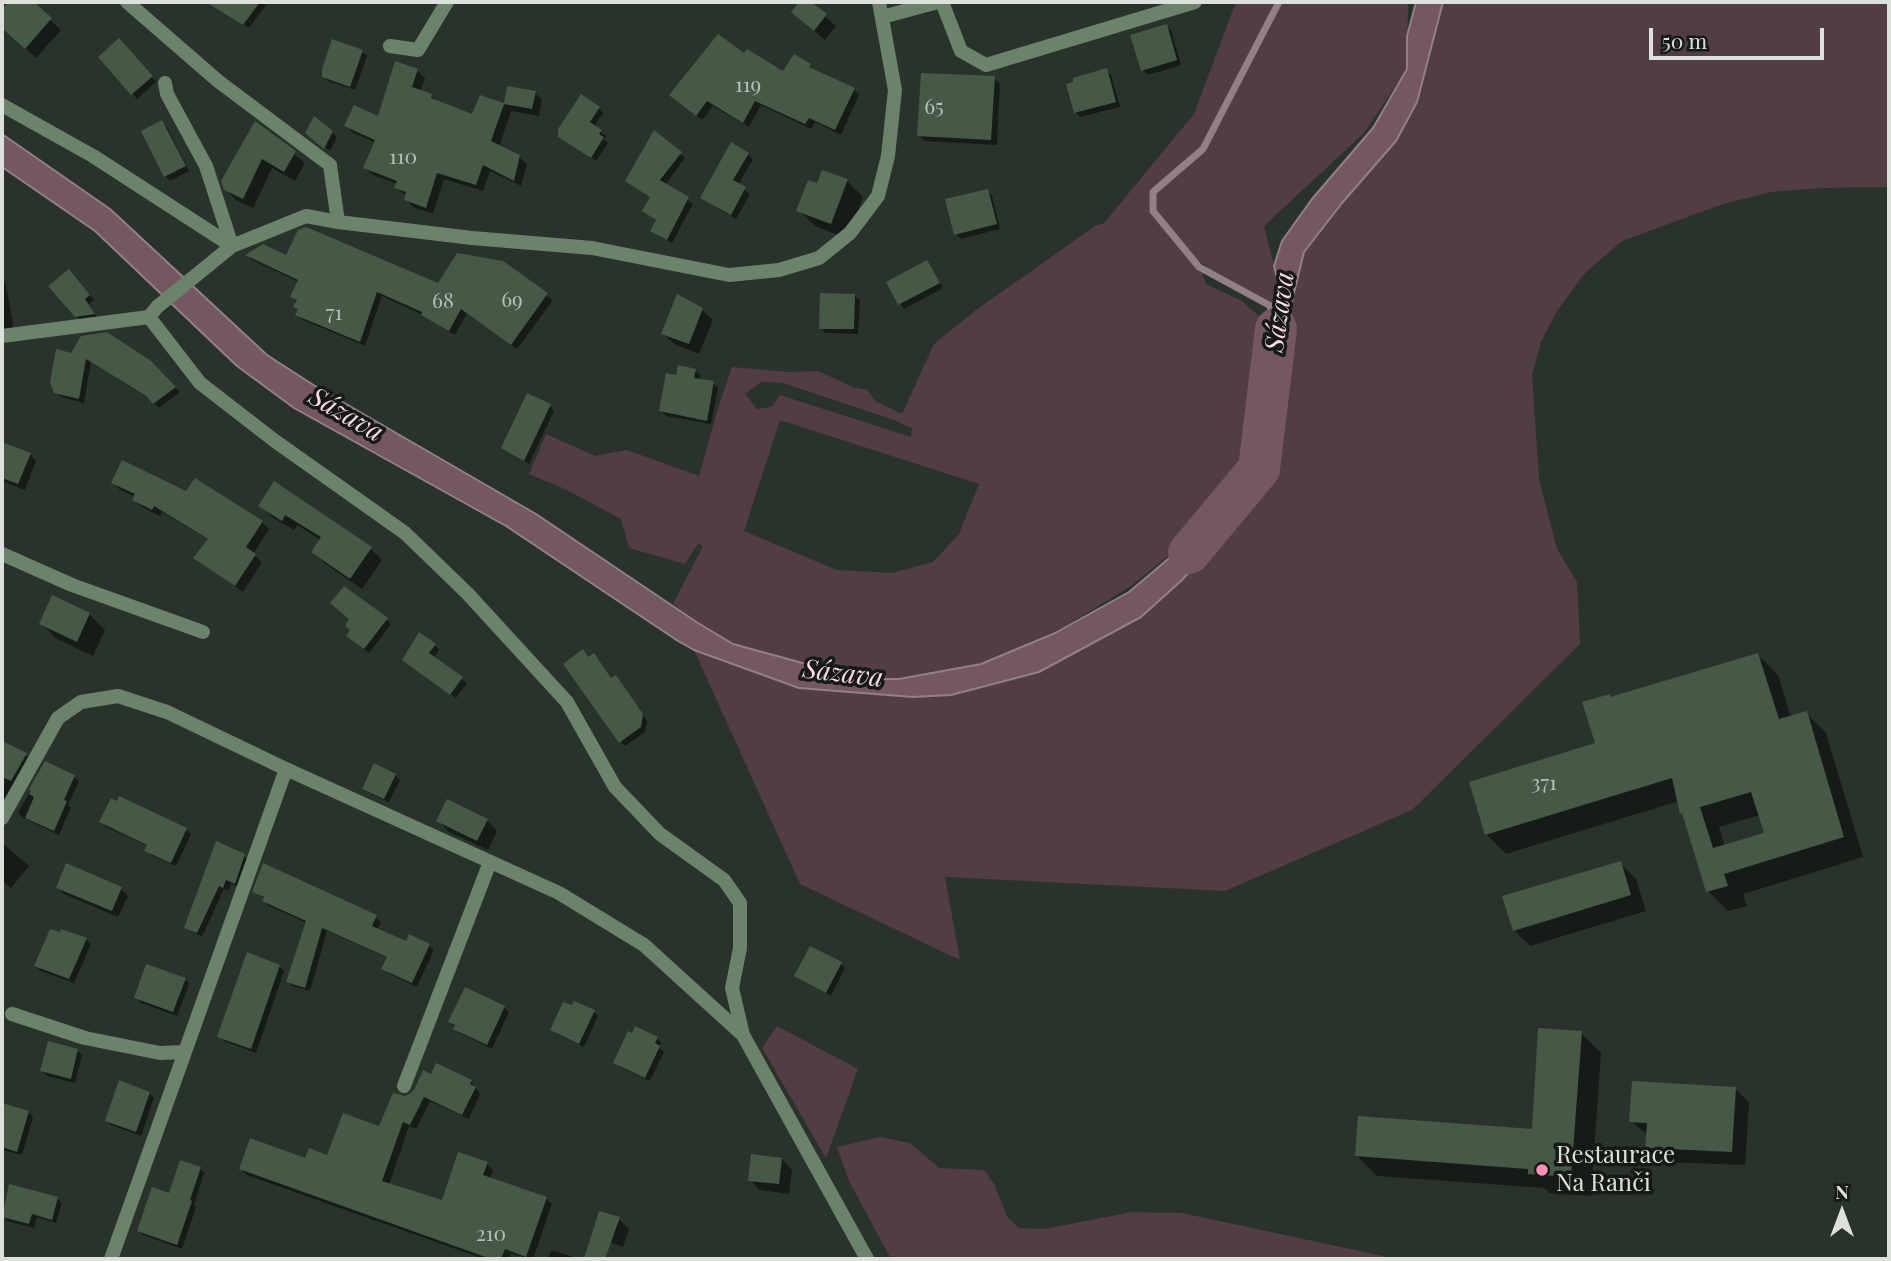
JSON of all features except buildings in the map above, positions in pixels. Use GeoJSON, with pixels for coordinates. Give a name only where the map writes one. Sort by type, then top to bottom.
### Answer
{"type":"FeatureCollection","features":[{"type":"Feature","properties":{"kind":"street"},"geometry":{"type":"LineString","coordinates":[[128,2],[218,81],[330,165],[338,222]]}},
{"type":"Feature","properties":{"kind":"street"},"geometry":{"type":"LineString","coordinates":[[390,46],[418,50],[447,2]]}},
{"type":"Feature","properties":{"kind":"street"},"geometry":{"type":"LineString","coordinates":[[2,336],[153,312],[232,246],[306,216],[472,238],[592,248],[729,275],[779,270],[818,258],[850,233],[878,196],[888,156],[895,90],[879,2]]}},
{"type":"Feature","properties":{"kind":"street"},"geometry":{"type":"LineString","coordinates":[[882,17],[940,2],[961,51],[986,65],[1195,2]]}},
{"type":"Feature","properties":{"kind":"street"},"geometry":{"type":"LineString","coordinates":[[165,83],[166,94],[206,166],[232,246]]}},
{"type":"Feature","properties":{"kind":"street"},"geometry":{"type":"LineString","coordinates":[[2,105],[93,156],[232,246]]}},
{"type":"Feature","properties":{"kind":"street"},"geometry":{"type":"LineString","coordinates":[[153,312],[200,383],[275,441],[405,533],[468,594],[566,702],[615,787],[660,834],[724,880],[740,903],[740,948],[732,988],[743,1035],[867,1259]]}},
{"type":"Feature","properties":{"kind":"street"},"geometry":{"type":"LineString","coordinates":[[2,554],[72,584],[203,632]]}},
{"type":"Feature","properties":{"kind":"street"},"geometry":{"type":"LineString","coordinates":[[2,818],[58,718],[81,702],[118,696],[155,708],[559,893],[643,945],[743,1035]]}},
{"type":"Feature","properties":{"kind":"street"},"geometry":{"type":"LineString","coordinates":[[111,1259],[286,769]]}},
{"type":"Feature","properties":{"kind":"street"},"geometry":{"type":"LineString","coordinates":[[404,1086],[490,862]]}},
{"type":"Feature","properties":{"kind":"street"},"geometry":{"type":"LineString","coordinates":[[12,1014],[85,1038],[160,1053],[184,1052]]}},
{"type":"Feature","properties":{"kind":"shaded area"},"geometry":{"type":"Polygon","coordinates":[[[1236,2],[1408,2],[1407,69],[1364,133],[1264,226],[1281,293],[1274,313],[1197,260],[1206,284],[1242,301],[1261,318],[1267,347],[1270,398],[1262,460],[1244,495],[1131,586],[1064,627],[981,664],[899,679],[861,679],[733,644],[673,604],[703,546],[698,544],[685,564],[629,548],[621,519],[565,489],[529,474],[546,434],[595,456],[627,450],[699,476],[732,367],[790,372],[818,371],[855,388],[868,390],[875,401],[902,414],[934,344],[976,310],[1095,226],[1104,223],[1194,114],[1236,2]],[[761,382],[745,394],[757,409],[772,407],[780,395],[911,437],[912,428],[894,420],[783,383],[761,382]],[[780,420],[744,531],[837,570],[892,573],[933,562],[959,534],[979,484],[780,420]]]}},
{"type":"Feature","properties":{"kind":"shaded area"},"geometry":{"type":"Polygon","coordinates":[[[1443,2],[1889,2],[1889,187],[1771,192],[1723,204],[1622,241],[1585,273],[1557,311],[1541,342],[1532,375],[1539,479],[1557,549],[1577,582],[1580,644],[1412,810],[1225,891],[945,877],[960,960],[800,884],[694,650],[799,688],[913,697],[951,695],[1039,672],[1141,617],[1182,580],[1262,491],[1274,469],[1292,301],[1304,252],[1396,141],[1417,102],[1443,2]]]}},
{"type":"Feature","properties":{"kind":"shaded area"},"geometry":{"type":"Polygon","coordinates":[[[777,1026],[858,1069],[826,1158],[762,1048],[777,1026]]]}},
{"type":"Feature","properties":{"kind":"shaded area"},"geometry":{"type":"Polygon","coordinates":[[[880,1137],[910,1143],[939,1168],[984,1170],[994,1184],[1008,1218],[1019,1228],[1045,1229],[1132,1212],[1182,1213],[1397,1259],[891,1259],[849,1181],[837,1147],[880,1137]]]}},
{"type":"Feature","properties":{"kind":"water"},"geometry":{"type":"Polygon","coordinates":[[[1416,2],[1443,2],[1417,102],[1396,141],[1304,252],[1292,301],[1274,468],[1262,491],[1182,580],[1141,617],[1039,672],[951,695],[913,697],[799,688],[694,650],[506,526],[294,408],[237,366],[95,231],[2,167],[2,134],[110,209],[267,355],[315,386],[536,514],[733,644],[861,679],[899,679],[981,664],[1055,633],[1129,592],[1244,495],[1262,459],[1270,398],[1265,337],[1268,309],[1274,312],[1281,293],[1274,266],[1282,241],[1312,199],[1373,128],[1407,69],[1407,36],[1416,2]]]}},
{"type":"Feature","properties":{"kind":"waterway"},"geometry":{"type":"LineString","coordinates":[[1278,310],[1199,267],[1153,211],[1153,192],[1203,149],[1279,2]]}},
{"type":"Feature","properties":{"kind":"waterway","name":"Sázava"},"geometry":{"type":"LineString","coordinates":[[1189,553],[1259,469],[1276,329]]}},
{"type":"Feature","properties":{"kind":"place","name":"Restaurace Na Ranči"},"geometry":{"type":"Point","coordinates":[1542,1170]}}]}
